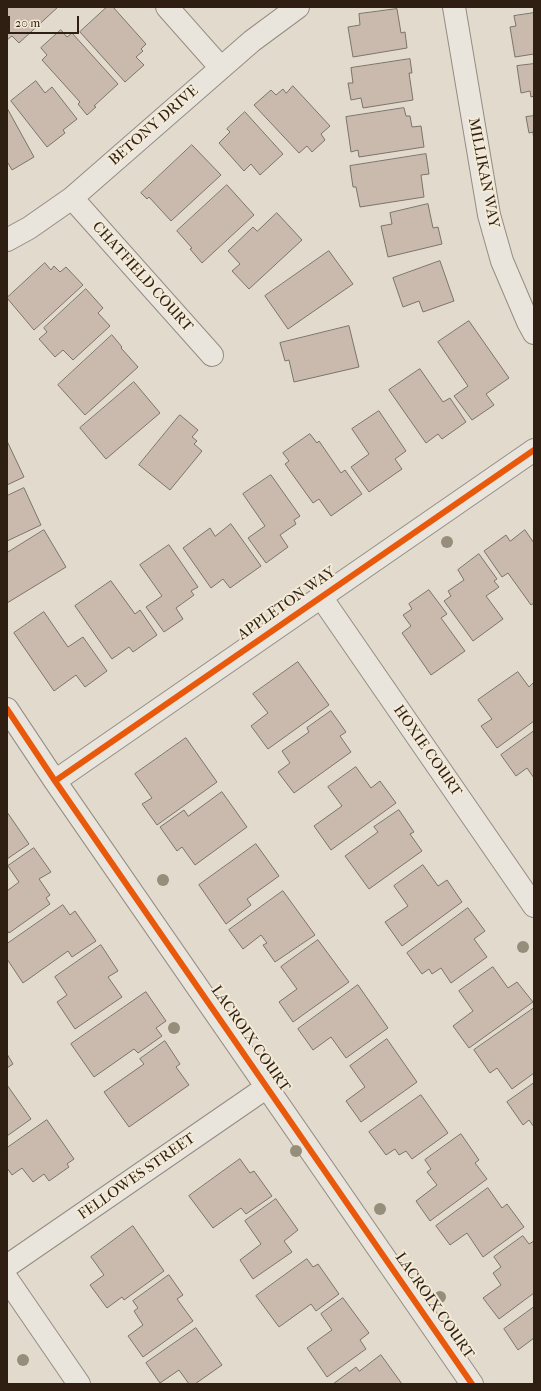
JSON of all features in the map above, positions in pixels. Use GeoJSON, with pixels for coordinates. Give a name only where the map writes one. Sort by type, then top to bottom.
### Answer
{"type":"FeatureCollection","features":[{"type":"Feature","properties":{"kind":"street"},"geometry":{"type":"LineString","coordinates":[[167,7],[221,68]]}},
{"type":"Feature","properties":{"kind":"street","name":"BETONY DRIVE"},"geometry":{"type":"LineString","coordinates":[[7,240],[29,228],[72,198],[252,41],[298,7]]}},
{"type":"Feature","properties":{"kind":"street","name":"MILLIKAN WAY"},"geometry":{"type":"LineString","coordinates":[[454,7],[489,215],[502,260],[534,333]]}},
{"type":"Feature","properties":{"kind":"street","name":"CHATFIELD COURT"},"geometry":{"type":"LineString","coordinates":[[72,198],[212,355]]}},
{"type":"Feature","properties":{"kind":"street","name":"APPLETON WAY"},"geometry":{"type":"LineString","coordinates":[[55,781],[534,450]]}},
{"type":"Feature","properties":{"kind":"street","name":"HOXIE COURT"},"geometry":{"type":"LineString","coordinates":[[320,597],[534,906]]}},
{"type":"Feature","properties":{"kind":"street","name":"LACROIX COURT"},"geometry":{"type":"LineString","coordinates":[[7,709],[55,781],[472,1384]]}},
{"type":"Feature","properties":{"kind":"street","name":"FELLOWES STREET"},"geometry":{"type":"LineString","coordinates":[[7,1266],[267,1087]]}},
{"type":"Feature","properties":{"kind":"street"},"geometry":{"type":"LineString","coordinates":[[7,1279],[80,1384]]}},
{"type":"Feature","properties":{"kind":"building"},"geometry":{"type":"Polygon","coordinates":[[[7,7],[58,7],[19,43],[12,36],[7,40],[7,7]]]}},
{"type":"Feature","properties":{"kind":"building"},"geometry":{"type":"Polygon","coordinates":[[[107,7],[113,7],[146,44],[141,49],[143,51],[136,57],[144,65],[125,82],[80,32],[107,7]]]}},
{"type":"Feature","properties":{"kind":"building"},"geometry":{"type":"Polygon","coordinates":[[[397,9],[401,33],[405,32],[407,48],[353,57],[348,27],[360,25],[359,14],[397,9]]]}},
{"type":"Feature","properties":{"kind":"building"},"geometry":{"type":"Polygon","coordinates":[[[534,13],[534,54],[515,57],[510,27],[516,26],[514,16],[534,13]]]}},
{"type":"Feature","properties":{"kind":"building"},"geometry":{"type":"Polygon","coordinates":[[[61,30],[67,37],[72,33],[118,84],[94,106],[96,107],[87,115],[78,104],[80,102],[42,60],[47,55],[41,48],[61,30]]]}},
{"type":"Feature","properties":{"kind":"building"},"geometry":{"type":"Polygon","coordinates":[[[410,59],[412,73],[409,73],[413,100],[363,108],[361,98],[351,100],[348,83],[353,83],[351,68],[410,59]]]}},
{"type":"Feature","properties":{"kind":"building"},"geometry":{"type":"Polygon","coordinates":[[[534,64],[534,96],[531,97],[530,91],[521,93],[517,66],[534,64]]]}},
{"type":"Feature","properties":{"kind":"building"},"geometry":{"type":"Polygon","coordinates":[[[36,81],[45,93],[52,87],[77,119],[63,130],[65,133],[47,147],[11,101],[36,81]]]}},
{"type":"Feature","properties":{"kind":"building"},"geometry":{"type":"Polygon","coordinates":[[[293,86],[330,126],[321,134],[325,140],[312,152],[307,146],[299,153],[254,105],[271,90],[276,95],[283,89],[286,93],[293,86]]]}},
{"type":"Feature","properties":{"kind":"building"},"geometry":{"type":"Polygon","coordinates":[[[7,108],[34,157],[12,170],[8,163],[7,164],[7,108]]]}},
{"type":"Feature","properties":{"kind":"building"},"geometry":{"type":"Polygon","coordinates":[[[404,108],[406,116],[410,116],[412,127],[421,126],[424,147],[359,157],[358,150],[351,152],[346,117],[404,108]]]}},
{"type":"Feature","properties":{"kind":"building"},"geometry":{"type":"Polygon","coordinates":[[[245,112],[283,154],[260,175],[251,164],[244,171],[219,143],[230,132],[227,129],[245,112]]]}},
{"type":"Feature","properties":{"kind":"building"},"geometry":{"type":"Polygon","coordinates":[[[534,116],[534,141],[533,132],[529,133],[526,117],[534,116]]]}},
{"type":"Feature","properties":{"kind":"building"},"geometry":{"type":"Polygon","coordinates":[[[192,145],[221,175],[171,221],[149,197],[147,199],[141,193],[192,145]]]}},
{"type":"Feature","properties":{"kind":"building"},"geometry":{"type":"Polygon","coordinates":[[[426,154],[429,174],[421,175],[424,197],[360,207],[356,187],[353,187],[350,166],[426,154]]]}},
{"type":"Feature","properties":{"kind":"building"},"geometry":{"type":"Polygon","coordinates":[[[227,185],[254,215],[202,263],[190,249],[192,248],[177,231],[227,185]]]}},
{"type":"Feature","properties":{"kind":"building"},"geometry":{"type":"Polygon","coordinates":[[[428,204],[433,228],[438,227],[442,244],[388,257],[381,226],[392,224],[390,213],[428,204]]]}},
{"type":"Feature","properties":{"kind":"building"},"geometry":{"type":"Polygon","coordinates":[[[277,213],[302,240],[249,289],[232,271],[240,264],[228,251],[253,227],[257,231],[277,213]]]}},
{"type":"Feature","properties":{"kind":"building"},"geometry":{"type":"Polygon","coordinates":[[[329,251],[353,284],[288,329],[265,296],[329,251]]]}},
{"type":"Feature","properties":{"kind":"building"},"geometry":{"type":"Polygon","coordinates":[[[440,261],[454,301],[423,312],[419,301],[403,307],[393,278],[440,261]]]}},
{"type":"Feature","properties":{"kind":"building"},"geometry":{"type":"Polygon","coordinates":[[[45,263],[51,270],[54,266],[60,272],[66,267],[83,285],[34,330],[7,298],[45,263]]]}},
{"type":"Feature","properties":{"kind":"building"},"geometry":{"type":"Polygon","coordinates":[[[86,289],[103,308],[98,313],[110,326],[73,360],[63,350],[55,357],[39,339],[47,332],[44,328],[86,289]]]}},
{"type":"Feature","properties":{"kind":"building"},"geometry":{"type":"Polygon","coordinates":[[[469,321],[509,378],[486,394],[494,405],[472,420],[454,396],[468,386],[438,342],[469,321]]]}},
{"type":"Feature","properties":{"kind":"building"},"geometry":{"type":"Polygon","coordinates":[[[349,326],[359,367],[294,382],[289,360],[285,361],[280,343],[349,326]]]}},
{"type":"Feature","properties":{"kind":"building"},"geometry":{"type":"Polygon","coordinates":[[[112,335],[122,347],[121,348],[138,367],[85,415],[58,385],[112,335]]]}},
{"type":"Feature","properties":{"kind":"building"},"geometry":{"type":"Polygon","coordinates":[[[420,369],[443,402],[450,398],[466,422],[442,439],[438,434],[426,443],[389,390],[420,369]]]}},
{"type":"Feature","properties":{"kind":"building"},"geometry":{"type":"Polygon","coordinates":[[[134,382],[160,413],[106,459],[80,428],[134,382]]]}},
{"type":"Feature","properties":{"kind":"building"},"geometry":{"type":"Polygon","coordinates":[[[379,411],[406,451],[395,459],[402,469],[369,492],[351,467],[369,454],[352,429],[379,411]]]}},
{"type":"Feature","properties":{"kind":"building"},"geometry":{"type":"Polygon","coordinates":[[[180,415],[198,430],[192,437],[197,441],[194,444],[202,451],[170,490],[139,465],[180,415]]]}},
{"type":"Feature","properties":{"kind":"building"},"geometry":{"type":"Polygon","coordinates":[[[310,434],[317,443],[319,441],[341,473],[345,470],[362,494],[331,516],[319,499],[313,503],[285,464],[289,461],[283,453],[310,434]]]}},
{"type":"Feature","properties":{"kind":"building"},"geometry":{"type":"Polygon","coordinates":[[[7,441],[24,477],[7,485],[7,441]]]}},
{"type":"Feature","properties":{"kind":"building"},"geometry":{"type":"Polygon","coordinates":[[[271,475],[300,516],[294,520],[296,524],[280,535],[288,547],[266,563],[248,538],[265,526],[243,494],[271,475]]]}},
{"type":"Feature","properties":{"kind":"building"},"geometry":{"type":"Polygon","coordinates":[[[24,488],[41,525],[7,541],[7,496],[24,488]]]}},
{"type":"Feature","properties":{"kind":"building"},"geometry":{"type":"Polygon","coordinates":[[[231,524],[261,566],[230,588],[223,579],[211,588],[183,548],[210,528],[215,536],[231,524]]]}},
{"type":"Feature","properties":{"kind":"building"},"geometry":{"type":"Polygon","coordinates":[[[44,530],[66,567],[7,603],[7,553],[44,530]]]}},
{"type":"Feature","properties":{"kind":"building"},"geometry":{"type":"Polygon","coordinates":[[[525,530],[534,543],[534,603],[531,605],[508,573],[502,577],[484,551],[506,535],[510,541],[525,530]]]}},
{"type":"Feature","properties":{"kind":"building"},"geometry":{"type":"Polygon","coordinates":[[[169,545],[198,587],[191,591],[194,595],[176,608],[183,619],[164,632],[146,607],[162,596],[140,565],[169,545]]]}},
{"type":"Feature","properties":{"kind":"building"},"geometry":{"type":"Polygon","coordinates":[[[479,554],[497,579],[494,581],[499,587],[486,596],[503,619],[473,641],[444,601],[451,596],[448,591],[464,580],[458,570],[479,554]]]}},
{"type":"Feature","properties":{"kind":"building"},"geometry":{"type":"Polygon","coordinates":[[[111,581],[135,614],[140,610],[157,635],[133,652],[129,647],[112,659],[75,606],[111,581]]]}},
{"type":"Feature","properties":{"kind":"building"},"geometry":{"type":"Polygon","coordinates":[[[429,590],[447,614],[441,618],[465,651],[431,675],[402,633],[411,626],[403,615],[412,609],[409,604],[429,590]]]}},
{"type":"Feature","properties":{"kind":"building"},"geometry":{"type":"Polygon","coordinates":[[[44,612],[68,647],[83,637],[107,671],[85,687],[76,675],[54,691],[14,633],[44,612]]]}},
{"type":"Feature","properties":{"kind":"building"},"geometry":{"type":"Polygon","coordinates":[[[298,662],[329,705],[268,749],[251,726],[268,713],[253,694],[298,662]]]}},
{"type":"Feature","properties":{"kind":"building"},"geometry":{"type":"Polygon","coordinates":[[[518,672],[529,687],[533,683],[534,684],[534,721],[497,748],[481,726],[492,719],[478,700],[518,672]]]}},
{"type":"Feature","properties":{"kind":"building"},"geometry":{"type":"Polygon","coordinates":[[[331,711],[346,732],[340,736],[351,752],[294,793],[278,772],[290,763],[282,751],[309,732],[307,728],[331,711]]]}},
{"type":"Feature","properties":{"kind":"building"},"geometry":{"type":"Polygon","coordinates":[[[534,731],[534,778],[527,768],[516,776],[501,755],[534,731]]]}},
{"type":"Feature","properties":{"kind":"building"},"geometry":{"type":"Polygon","coordinates":[[[186,738],[217,782],[157,825],[142,804],[152,798],[135,774],[186,738]]]}},
{"type":"Feature","properties":{"kind":"building"},"geometry":{"type":"Polygon","coordinates":[[[356,767],[371,788],[380,781],[396,803],[331,850],[314,826],[342,806],[328,787],[356,767]]]}},
{"type":"Feature","properties":{"kind":"building"},"geometry":{"type":"Polygon","coordinates":[[[222,792],[247,827],[195,865],[182,847],[177,851],[160,827],[184,810],[188,816],[222,792]]]}},
{"type":"Feature","properties":{"kind":"building"},"geometry":{"type":"Polygon","coordinates":[[[399,810],[414,832],[410,834],[422,851],[369,889],[345,856],[378,832],[374,827],[399,810]]]}},
{"type":"Feature","properties":{"kind":"building"},"geometry":{"type":"Polygon","coordinates":[[[7,812],[29,844],[7,859],[7,812]]]}},
{"type":"Feature","properties":{"kind":"building"},"geometry":{"type":"Polygon","coordinates":[[[256,844],[279,876],[247,899],[251,905],[226,924],[199,885],[256,844]]]}},
{"type":"Feature","properties":{"kind":"building"},"geometry":{"type":"Polygon","coordinates":[[[34,848],[51,872],[39,879],[50,895],[46,898],[50,904],[9,933],[7,930],[7,891],[19,882],[8,866],[34,848]]]}},
{"type":"Feature","properties":{"kind":"building"},"geometry":{"type":"Polygon","coordinates":[[[423,865],[438,886],[447,880],[462,902],[402,946],[385,922],[408,906],[394,886],[423,865]]]}},
{"type":"Feature","properties":{"kind":"building"},"geometry":{"type":"Polygon","coordinates":[[[283,891],[315,935],[275,962],[263,945],[267,943],[261,935],[243,949],[229,930],[283,891]]]}},
{"type":"Feature","properties":{"kind":"building"},"geometry":{"type":"Polygon","coordinates":[[[63,905],[70,915],[75,911],[96,941],[72,957],[68,951],[23,983],[7,959],[7,944],[63,905]]]}},
{"type":"Feature","properties":{"kind":"building"},"geometry":{"type":"Polygon","coordinates":[[[468,908],[485,931],[474,939],[487,957],[451,983],[441,968],[432,974],[429,969],[422,974],[407,953],[468,908]]]}},
{"type":"Feature","properties":{"kind":"building"},"geometry":{"type":"Polygon","coordinates":[[[318,940],[349,982],[293,1022],[279,1002],[297,989],[281,967],[318,940]]]}},
{"type":"Feature","properties":{"kind":"building"},"geometry":{"type":"Polygon","coordinates":[[[101,945],[118,971],[108,977],[122,997],[75,1029],[57,1002],[67,995],[55,977],[101,945]]]}},
{"type":"Feature","properties":{"kind":"building"},"geometry":{"type":"Polygon","coordinates":[[[493,967],[508,988],[517,982],[533,1002],[469,1048],[453,1026],[473,1011],[459,991],[493,967]]]}},
{"type":"Feature","properties":{"kind":"building"},"geometry":{"type":"Polygon","coordinates":[[[358,985],[388,1028],[346,1058],[331,1037],[313,1050],[298,1029],[358,985]]]}},
{"type":"Feature","properties":{"kind":"building"},"geometry":{"type":"Polygon","coordinates":[[[146,992],[166,1021],[156,1028],[162,1036],[138,1053],[134,1049],[94,1077],[71,1044],[146,992]]]}},
{"type":"Feature","properties":{"kind":"building"},"geometry":{"type":"Polygon","coordinates":[[[534,1008],[534,1073],[512,1089],[497,1068],[490,1073],[474,1050],[534,1008]]]}},
{"type":"Feature","properties":{"kind":"building"},"geometry":{"type":"Polygon","coordinates":[[[387,1039],[417,1082],[361,1122],[346,1101],[365,1087],[350,1066],[387,1039]]]}},
{"type":"Feature","properties":{"kind":"building"},"geometry":{"type":"Polygon","coordinates":[[[165,1041],[180,1064],[176,1067],[189,1085],[129,1127],[104,1092],[144,1064],[140,1059],[165,1041]]]}},
{"type":"Feature","properties":{"kind":"building"},"geometry":{"type":"Polygon","coordinates":[[[7,1054],[13,1064],[7,1068],[7,1054]]]}},
{"type":"Feature","properties":{"kind":"building"},"geometry":{"type":"Polygon","coordinates":[[[534,1083],[534,1127],[529,1120],[523,1125],[507,1102],[534,1083]]]}},
{"type":"Feature","properties":{"kind":"building"},"geometry":{"type":"Polygon","coordinates":[[[7,1085],[31,1119],[7,1136],[7,1085]]]}},
{"type":"Feature","properties":{"kind":"building"},"geometry":{"type":"Polygon","coordinates":[[[421,1095],[448,1133],[412,1159],[406,1151],[399,1155],[395,1149],[386,1155],[369,1132],[421,1095]]]}},
{"type":"Feature","properties":{"kind":"building"},"geometry":{"type":"Polygon","coordinates":[[[47,1120],[74,1159],[67,1164],[69,1167],[49,1181],[44,1174],[33,1182],[22,1168],[12,1175],[7,1168],[7,1148],[47,1120]]]}},
{"type":"Feature","properties":{"kind":"building"},"geometry":{"type":"Polygon","coordinates":[[[461,1134],[479,1160],[475,1163],[487,1179],[430,1221],[416,1201],[437,1185],[427,1172],[431,1169],[425,1160],[461,1134]]]}},
{"type":"Feature","properties":{"kind":"building"},"geometry":{"type":"Polygon","coordinates":[[[240,1159],[250,1173],[254,1171],[272,1196],[246,1214],[241,1208],[213,1228],[189,1196],[240,1159]]]}},
{"type":"Feature","properties":{"kind":"building"},"geometry":{"type":"Polygon","coordinates":[[[488,1188],[502,1208],[507,1204],[524,1227],[483,1257],[467,1233],[450,1245],[436,1226],[488,1188]]]}},
{"type":"Feature","properties":{"kind":"building"},"geometry":{"type":"Polygon","coordinates":[[[276,1199],[298,1230],[284,1241],[292,1252],[253,1279],[240,1260],[261,1244],[245,1221],[276,1199]]]}},
{"type":"Feature","properties":{"kind":"building"},"geometry":{"type":"Polygon","coordinates":[[[133,1226],[164,1271],[124,1300],[122,1297],[107,1308],[90,1285],[104,1275],[91,1257],[133,1226]]]}},
{"type":"Feature","properties":{"kind":"building"},"geometry":{"type":"Polygon","coordinates":[[[523,1236],[529,1244],[534,1241],[534,1293],[499,1319],[483,1298],[501,1285],[493,1273],[501,1267],[494,1257],[523,1236]]]}},
{"type":"Feature","properties":{"kind":"building"},"geometry":{"type":"Polygon","coordinates":[[[307,1259],[313,1267],[318,1264],[339,1294],[316,1311],[311,1304],[279,1327],[256,1296],[307,1259]]]}},
{"type":"Feature","properties":{"kind":"building"},"geometry":{"type":"Polygon","coordinates":[[[169,1275],[183,1295],[177,1299],[193,1321],[143,1357],[128,1336],[143,1325],[134,1311],[138,1308],[133,1301],[169,1275]]]}},
{"type":"Feature","properties":{"kind":"building"},"geometry":{"type":"Polygon","coordinates":[[[343,1298],[369,1333],[360,1340],[366,1349],[327,1377],[307,1348],[332,1330],[321,1314],[343,1298]]]}},
{"type":"Feature","properties":{"kind":"building"},"geometry":{"type":"Polygon","coordinates":[[[534,1307],[534,1338],[518,1350],[504,1329],[534,1307]]]}},
{"type":"Feature","properties":{"kind":"building"},"geometry":{"type":"Polygon","coordinates":[[[196,1328],[222,1365],[195,1384],[189,1384],[179,1370],[160,1383],[146,1363],[196,1328]]]}},
{"type":"Feature","properties":{"kind":"building"},"geometry":{"type":"Polygon","coordinates":[[[381,1355],[402,1384],[333,1384],[356,1367],[359,1371],[381,1355]]]}},
{"type":"Feature","properties":{"kind":"cycle path"},"geometry":{"type":"LineString","coordinates":[[55,781],[534,450]]}},
{"type":"Feature","properties":{"kind":"cycle path"},"geometry":{"type":"LineString","coordinates":[[7,709],[55,781],[472,1384]]}}]}
